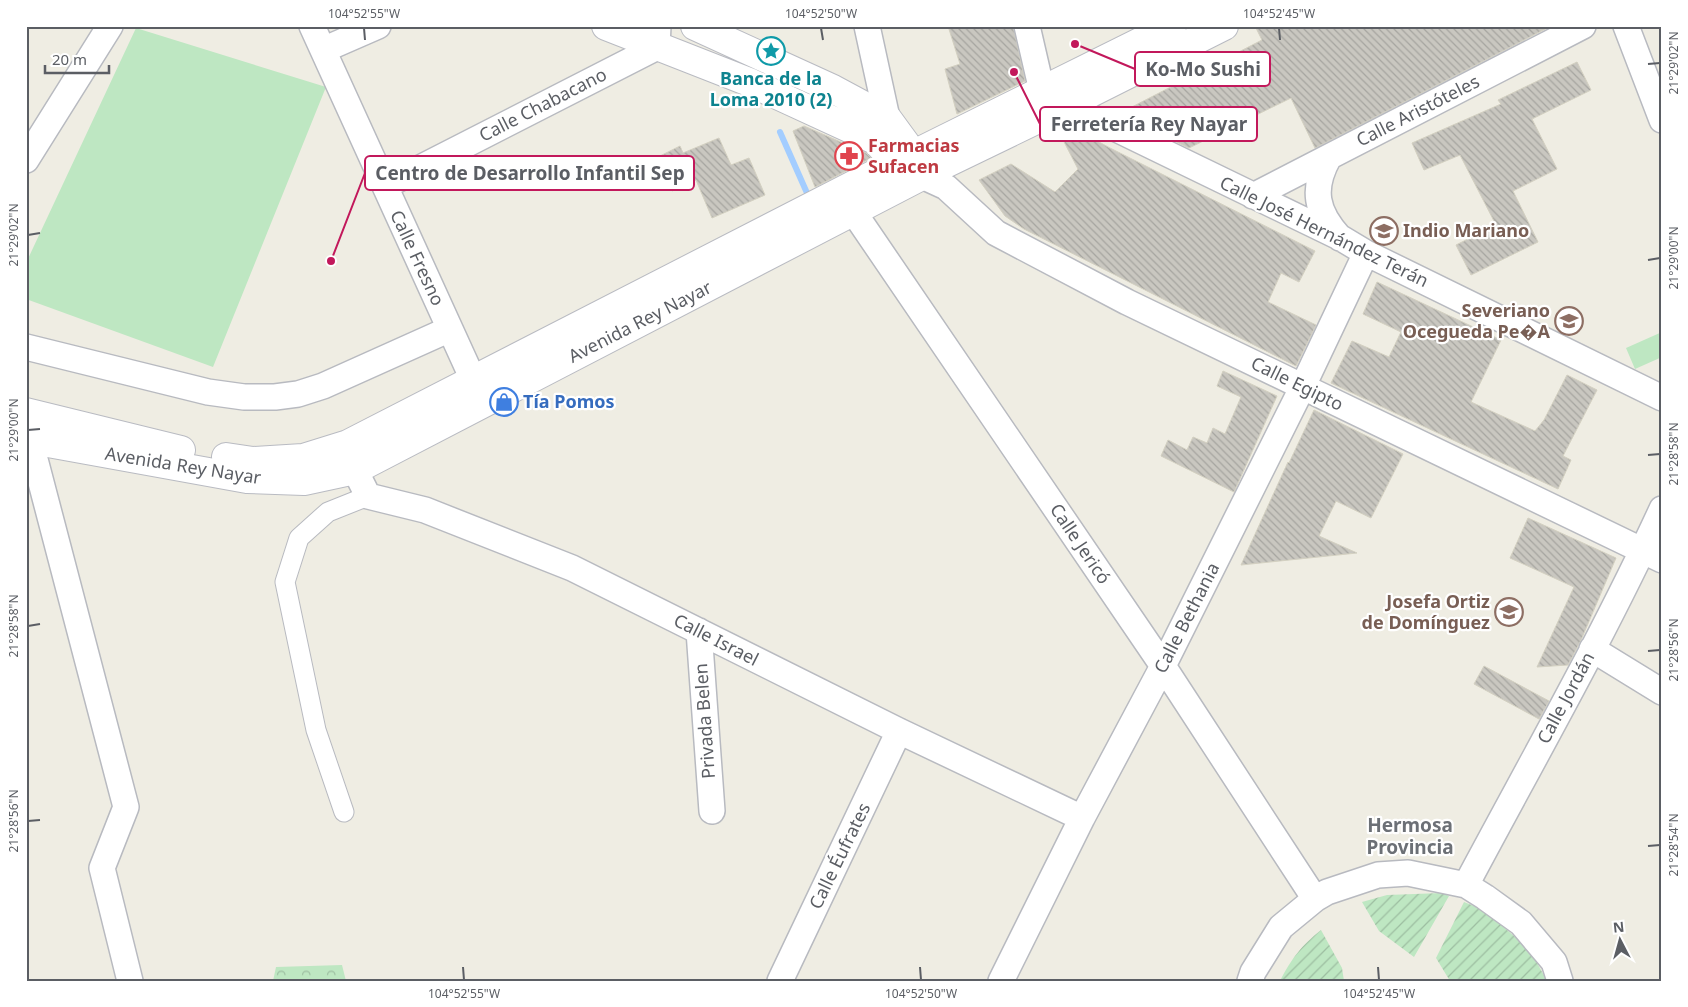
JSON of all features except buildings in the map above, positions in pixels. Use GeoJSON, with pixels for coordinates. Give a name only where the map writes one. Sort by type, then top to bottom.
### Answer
{"type":"FeatureCollection","features":[{"type":"Feature","properties":{"kind":"main road"},"geometry":{"type":"LineString","coordinates":[[606,26],[657,37],[819,114],[881,129]]}},
{"type":"Feature","properties":{"kind":"main road"},"geometry":{"type":"LineString","coordinates":[[695,26],[833,89],[881,129],[923,169]]}},
{"type":"Feature","properties":{"kind":"main road","name":"Avenida Rey Nayar"},"geometry":{"type":"LineString","coordinates":[[923,169],[1042,91],[1172,26]]}},
{"type":"Feature","properties":{"kind":"main road","name":"Avenida Rey Nayar"},"geometry":{"type":"LineString","coordinates":[[26,412],[180,450],[253,461],[303,458],[348,444],[478,391],[847,202],[1067,105],[1224,26]]}},
{"type":"Feature","properties":{"kind":"main road"},"geometry":{"type":"LineString","coordinates":[[819,114],[833,89]]}},
{"type":"Feature","properties":{"kind":"main road","name":"Avenida Rey Nayar"},"geometry":{"type":"LineString","coordinates":[[27,435],[247,479],[304,481],[355,470],[478,391]]}},
{"type":"Feature","properties":{"kind":"street"},"geometry":{"type":"LineString","coordinates":[[26,160],[110,26]]}},
{"type":"Feature","properties":{"kind":"street","name":"Calle Fresno"},"geometry":{"type":"LineString","coordinates":[[312,26],[478,391]]}},
{"type":"Feature","properties":{"kind":"street"},"geometry":{"type":"LineString","coordinates":[[323,50],[378,26]]}},
{"type":"Feature","properties":{"kind":"street"},"geometry":{"type":"LineString","coordinates":[[867,26],[881,129]]}},
{"type":"Feature","properties":{"kind":"street"},"geometry":{"type":"LineString","coordinates":[[1027,26],[1042,91]]}},
{"type":"Feature","properties":{"kind":"street","name":"Calle Aristóteles"},"geometry":{"type":"LineString","coordinates":[[1253,196],[1583,26]]}},
{"type":"Feature","properties":{"kind":"street"},"geometry":{"type":"LineString","coordinates":[[1626,26],[1662,120]]}},
{"type":"Feature","properties":{"kind":"street","name":"Calle Chabacano"},"geometry":{"type":"LineString","coordinates":[[384,186],[657,37]]}},
{"type":"Feature","properties":{"kind":"street","name":"Calle José Hernández Terán"},"geometry":{"type":"LineString","coordinates":[[1067,105],[1662,398]]}},
{"type":"Feature","properties":{"kind":"street"},"geometry":{"type":"LineString","coordinates":[[1329,157],[1322,170],[1318,186],[1318,202],[1331,228],[1340,238]]}},
{"type":"Feature","properties":{"kind":"street","name":"Calle Egipto"},"geometry":{"type":"LineString","coordinates":[[923,169],[996,233],[1127,302],[1652,555]]}},
{"type":"Feature","properties":{"kind":"street","name":"Calle Jericó"},"geometry":{"type":"LineString","coordinates":[[847,202],[1163,666],[1315,898]]}},
{"type":"Feature","properties":{"kind":"street","name":"Calle Bethania"},"geometry":{"type":"LineString","coordinates":[[1001,981],[1082,818],[1163,666],[1303,386],[1366,253]]}},
{"type":"Feature","properties":{"kind":"street"},"geometry":{"type":"LineString","coordinates":[[26,347],[208,392],[275,397],[298,394],[323,386],[450,330]]}},
{"type":"Feature","properties":{"kind":"street"},"geometry":{"type":"LineString","coordinates":[[27,435],[126,807],[102,868],[130,981]]}},
{"type":"Feature","properties":{"kind":"street"},"geometry":{"type":"LineString","coordinates":[[344,812],[316,730],[285,582],[299,538],[328,512],[368,496],[355,470],[348,444]]}},
{"type":"Feature","properties":{"kind":"street","name":"Calle Israel"},"geometry":{"type":"LineString","coordinates":[[368,496],[425,510],[572,568],[899,731],[1082,818]]}},
{"type":"Feature","properties":{"kind":"street","name":"Calle Jordán"},"geometry":{"type":"LineString","coordinates":[[1466,885],[1592,650],[1652,555],[1662,509]]}},
{"type":"Feature","properties":{"kind":"street","name":"Privada Belen"},"geometry":{"type":"LineString","coordinates":[[698,631],[712,811]]}},
{"type":"Feature","properties":{"kind":"street"},"geometry":{"type":"LineString","coordinates":[[1592,650],[1659,693]]}},
{"type":"Feature","properties":{"kind":"street","name":"Calle Éufrates"},"geometry":{"type":"LineString","coordinates":[[780,981],[899,731]]}},
{"type":"Feature","properties":{"kind":"street"},"geometry":{"type":"LineString","coordinates":[[1250,981],[1253,972],[1282,927],[1315,898],[1327,892],[1378,875],[1408,873],[1466,885],[1485,897],[1521,923],[1554,962],[1560,981]]}},
{"type":"Feature","properties":{"kind":"green space"},"geometry":{"type":"Polygon","coordinates":[[[136,28],[326,87],[213,367],[26,299],[26,263],[136,28]]]}},
{"type":"Feature","properties":{"kind":"green space"},"geometry":{"type":"Polygon","coordinates":[[[1662,332],[1662,357],[1635,369],[1626,348],[1662,332]]]}},
{"type":"Feature","properties":{"kind":"green space"},"geometry":{"type":"Polygon","coordinates":[[[1442,893],[1449,896],[1414,957],[1379,931],[1362,902],[1387,895],[1442,893]]]}},
{"type":"Feature","properties":{"kind":"green space"},"geometry":{"type":"Polygon","coordinates":[[[1464,902],[1484,910],[1530,950],[1547,981],[1450,981],[1436,958],[1464,902]]]}},
{"type":"Feature","properties":{"kind":"green space"},"geometry":{"type":"Polygon","coordinates":[[[1321,930],[1342,968],[1344,981],[1280,981],[1297,953],[1321,930]]]}},
{"type":"Feature","properties":{"kind":"green space"},"geometry":{"type":"Polygon","coordinates":[[[342,965],[346,981],[273,981],[276,967],[342,965]]]}},
{"type":"Feature","properties":{"kind":"waterway"},"geometry":{"type":"LineString","coordinates":[[780,132],[807,193]]}},
{"type":"Feature","properties":{"kind":"place","name":"Ko-Mo Sushi"},"geometry":{"type":"Point","coordinates":[1075,44]}},
{"type":"Feature","properties":{"kind":"place","name":"Banca de la Loma 2010 (2)"},"geometry":{"type":"Point","coordinates":[771,51]}},
{"type":"Feature","properties":{"kind":"place","name":"Ferretería Rey Nayar"},"geometry":{"type":"Point","coordinates":[1014,72]}},
{"type":"Feature","properties":{"kind":"place","name":"Farmacias Sufacen"},"geometry":{"type":"Point","coordinates":[849,156]}},
{"type":"Feature","properties":{"kind":"place","name":"Indio Mariano"},"geometry":{"type":"Point","coordinates":[1384,231]}},
{"type":"Feature","properties":{"kind":"place","name":"Centro de Desarrollo Infantil Sep"},"geometry":{"type":"Point","coordinates":[331,261]}},
{"type":"Feature","properties":{"kind":"place","name":"Severiano Ocegueda Pe�A"},"geometry":{"type":"Point","coordinates":[1569,321]}},
{"type":"Feature","properties":{"kind":"place","name":"Tía Pomos"},"geometry":{"type":"Point","coordinates":[504,402]}},
{"type":"Feature","properties":{"kind":"place","name":"Josefa Ortiz de Domínguez"},"geometry":{"type":"Point","coordinates":[1509,612]}},
{"type":"Feature","properties":{"kind":"district","name":"Hermosa Provincia"},"geometry":{"type":"Point","coordinates":[1410,836]}}]}
